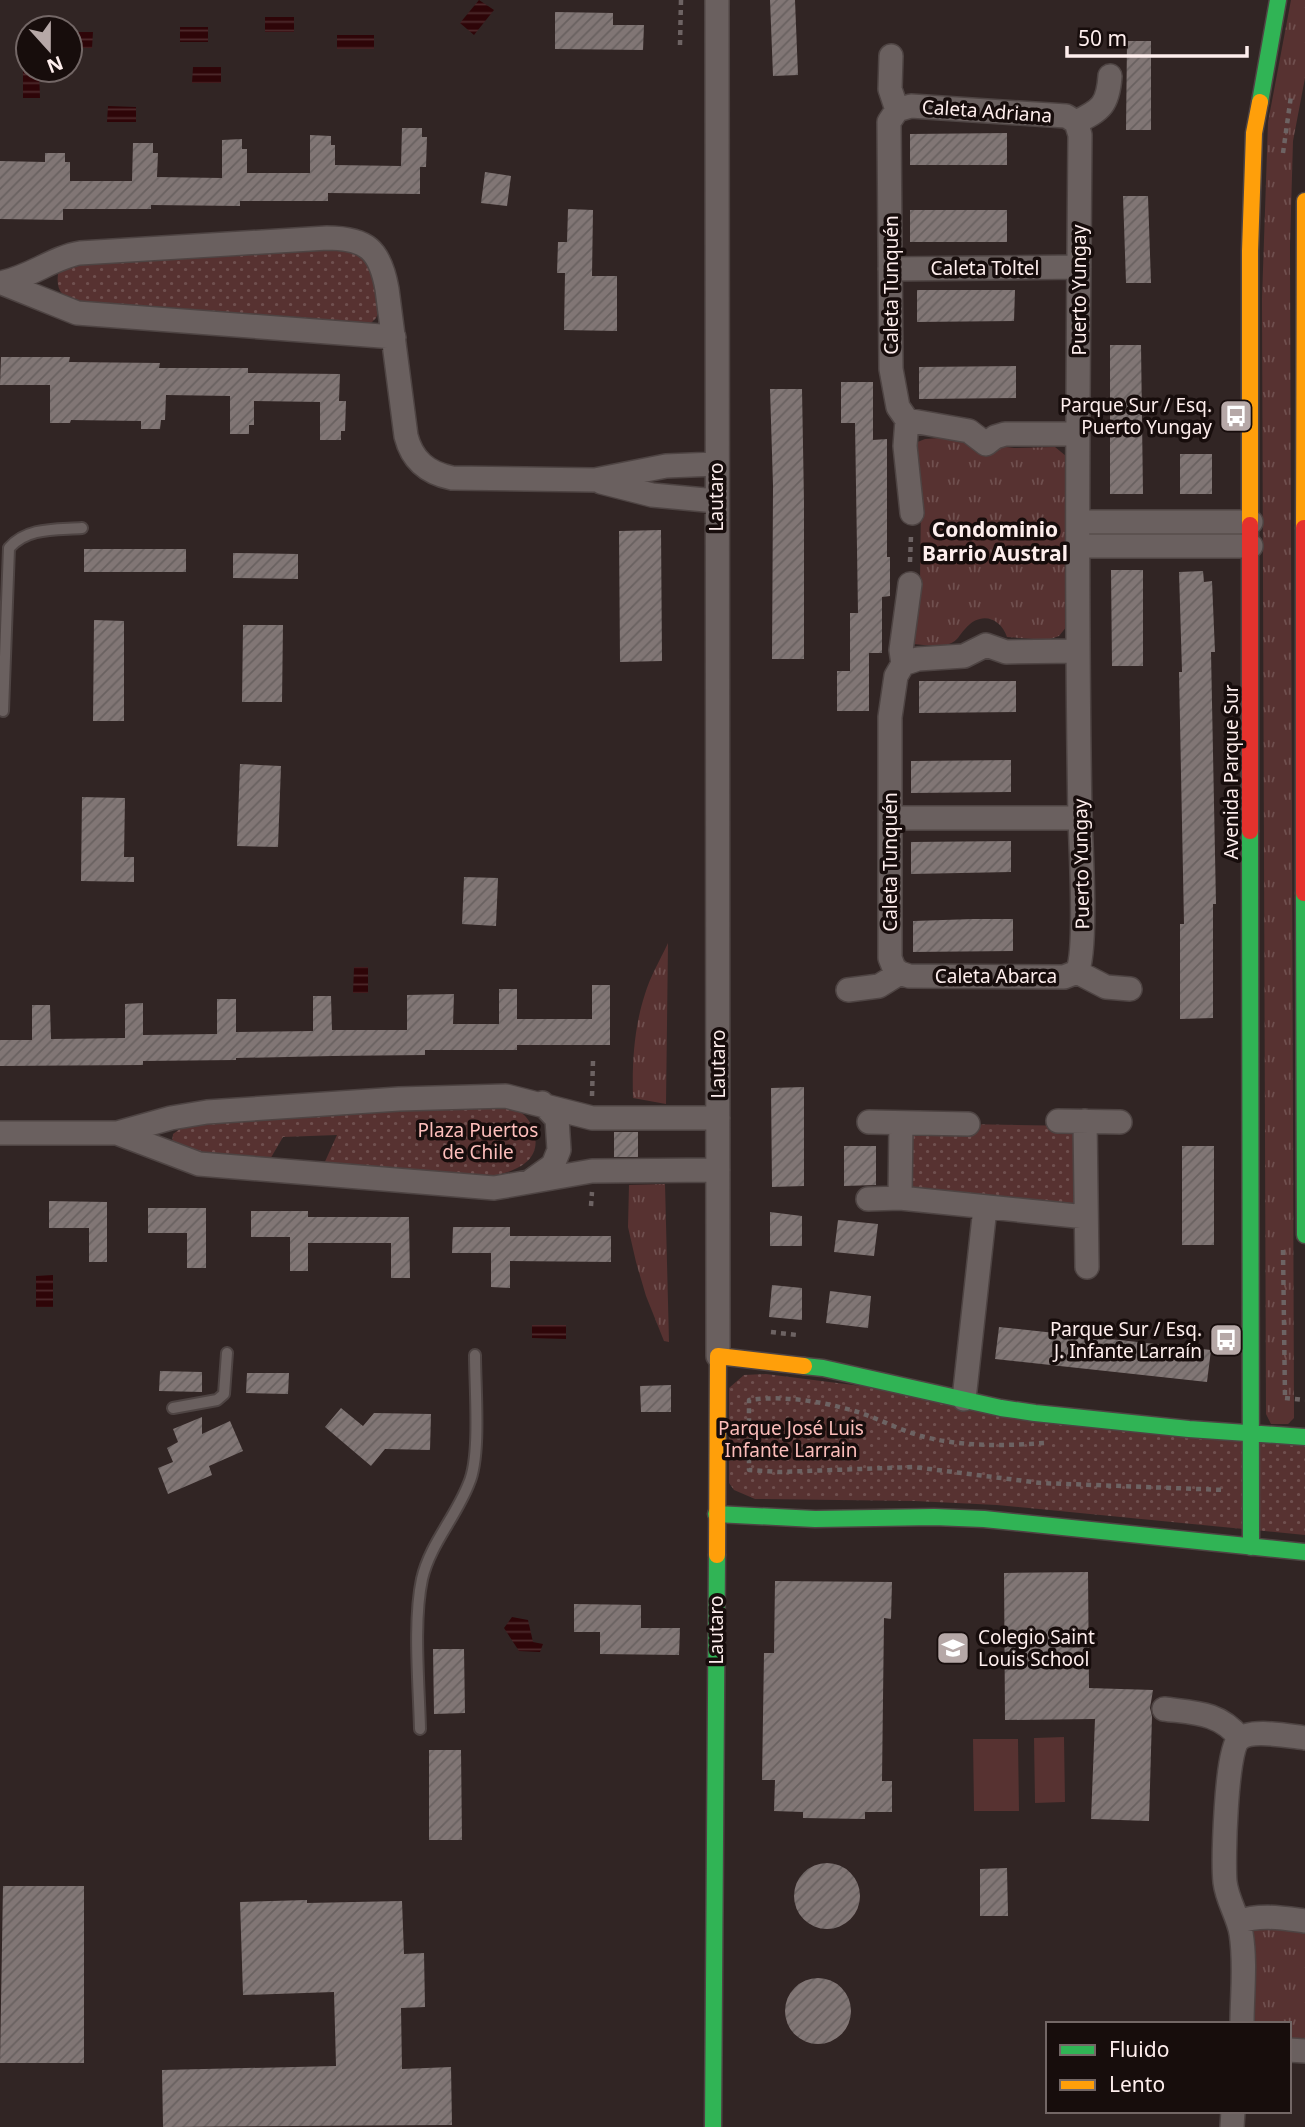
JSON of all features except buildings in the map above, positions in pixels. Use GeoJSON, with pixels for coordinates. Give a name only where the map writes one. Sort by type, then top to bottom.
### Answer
{"type":"FeatureCollection","features":[{"type":"Feature","properties":{"kind":"street","name":"Lautaro"},"geometry":{"type":"LineString","coordinates":[[713,2127],[718,1356],[717,0]]}},
{"type":"Feature","properties":{"kind":"street","name":"Avenida Parque Sur"},"geometry":{"type":"LineString","coordinates":[[1251,1546],[1250,251],[1252,157],[1278,0]]}},
{"type":"Feature","properties":{"kind":"street","name":"Caleta Tunquén"},"geometry":{"type":"LineString","coordinates":[[891,56],[890,89],[897,110],[890,122],[893,385],[898,407],[907,420],[905,446],[912,513]]}},
{"type":"Feature","properties":{"kind":"street"},"geometry":{"type":"LineString","coordinates":[[1076,122],[1102,107],[1109,90],[1110,76]]}},
{"type":"Feature","properties":{"kind":"street","name":"Caleta Adriana"},"geometry":{"type":"LineString","coordinates":[[897,110],[911,106],[1066,116],[1076,122]]}},
{"type":"Feature","properties":{"kind":"street","name":"Puerto Yungay"},"geometry":{"type":"LineString","coordinates":[[1076,122],[1080,135],[1077,651],[1082,886],[1081,960],[1077,972]]}},
{"type":"Feature","properties":{"kind":"street"},"geometry":{"type":"LineString","coordinates":[[1305,201],[1305,1235]]}},
{"type":"Feature","properties":{"kind":"street"},"geometry":{"type":"LineString","coordinates":[[1,283],[80,253],[327,238],[351,239],[369,246],[381,266],[394,337],[406,436],[409,447],[422,465],[431,472],[452,478],[595,480],[667,466],[716,464]]}},
{"type":"Feature","properties":{"kind":"street"},"geometry":{"type":"LineString","coordinates":[[56,262],[50,283],[56,306]]}},
{"type":"Feature","properties":{"kind":"street","name":"Caleta Toltel"},"geometry":{"type":"LineString","coordinates":[[890,269],[1079,267]]}},
{"type":"Feature","properties":{"kind":"street"},"geometry":{"type":"LineString","coordinates":[[1,283],[77,313],[394,337]]}},
{"type":"Feature","properties":{"kind":"street"},"geometry":{"type":"LineString","coordinates":[[907,420],[969,431],[986,444],[1005,434],[1078,434]]}},
{"type":"Feature","properties":{"kind":"street"},"geometry":{"type":"LineString","coordinates":[[595,480],[652,495],[716,501]]}},
{"type":"Feature","properties":{"kind":"street"},"geometry":{"type":"LineString","coordinates":[[1078,522],[1251,522]]}},
{"type":"Feature","properties":{"kind":"street"},"geometry":{"type":"LineString","coordinates":[[1078,546],[1251,546]]}},
{"type":"Feature","properties":{"kind":"street","name":"Caleta Tunquén"},"geometry":{"type":"LineString","coordinates":[[900,973],[894,968],[890,958],[890,717],[896,676],[904,664],[901,650],[910,584]]}},
{"type":"Feature","properties":{"kind":"street"},"geometry":{"type":"LineString","coordinates":[[904,664],[918,659],[964,656],[986,645],[1006,652],[1077,651]]}},
{"type":"Feature","properties":{"kind":"street"},"geometry":{"type":"LineString","coordinates":[[890,818],[1080,818]]}},
{"type":"Feature","properties":{"kind":"street","name":"Caleta Abarca"},"geometry":{"type":"LineString","coordinates":[[900,973],[909,976],[1064,977],[1077,972],[1106,987],[1130,989]]}},
{"type":"Feature","properties":{"kind":"street"},"geometry":{"type":"LineString","coordinates":[[848,990],[879,986],[900,973]]}},
{"type":"Feature","properties":{"kind":"street"},"geometry":{"type":"LineString","coordinates":[[0,1133],[117,1133],[172,1118],[207,1112],[399,1099],[506,1096],[542,1103],[592,1118],[718,1118]]}},
{"type":"Feature","properties":{"kind":"street"},"geometry":{"type":"LineString","coordinates":[[533,1180],[553,1165],[559,1150],[557,1119],[542,1103]]}},
{"type":"Feature","properties":{"kind":"street"},"geometry":{"type":"LineString","coordinates":[[1058,1121],[1120,1122]]}},
{"type":"Feature","properties":{"kind":"street"},"geometry":{"type":"LineString","coordinates":[[1085,1121],[1087,1267]]}},
{"type":"Feature","properties":{"kind":"street"},"geometry":{"type":"LineString","coordinates":[[869,1122],[968,1124]]}},
{"type":"Feature","properties":{"kind":"street"},"geometry":{"type":"LineString","coordinates":[[900,1198],[901,1123]]}},
{"type":"Feature","properties":{"kind":"street"},"geometry":{"type":"LineString","coordinates":[[117,1133],[199,1164],[494,1188],[592,1171],[718,1170]]}},
{"type":"Feature","properties":{"kind":"street"},"geometry":{"type":"LineString","coordinates":[[868,1199],[900,1198],[1086,1217]]}},
{"type":"Feature","properties":{"kind":"street"},"geometry":{"type":"LineString","coordinates":[[964,1399],[985,1208]]}},
{"type":"Feature","properties":{"kind":"street"},"geometry":{"type":"LineString","coordinates":[[718,1356],[823,1368],[1035,1413],[1305,1437]]}},
{"type":"Feature","properties":{"kind":"street"},"geometry":{"type":"LineString","coordinates":[[716,1514],[815,1519],[984,1519],[1305,1552]]}},
{"type":"Feature","properties":{"kind":"street"},"geometry":{"type":"LineString","coordinates":[[1164,1709],[1205,1715],[1223,1721],[1240,1738]]}},
{"type":"Feature","properties":{"kind":"street"},"geometry":{"type":"LineString","coordinates":[[1242,2022],[1242,1943],[1238,1922],[1226,1891],[1231,1752],[1240,1738],[1264,1734],[1305,1738]]}},
{"type":"Feature","properties":{"kind":"street"},"geometry":{"type":"LineString","coordinates":[[1238,1922],[1265,1916],[1305,1921]]}},
{"type":"Feature","properties":{"kind":"lane"},"geometry":{"type":"LineString","coordinates":[[3,711],[9,548],[17,539],[32,532],[82,528]]}},
{"type":"Feature","properties":{"kind":"lane"},"geometry":{"type":"LineString","coordinates":[[173,1408],[217,1399],[224,1394],[227,1353]]}},
{"type":"Feature","properties":{"kind":"lane"},"geometry":{"type":"LineString","coordinates":[[420,1729],[418,1604],[432,1550],[470,1483],[475,1459],[475,1355]]}},
{"type":"Feature","properties":{"kind":"path"},"geometry":{"type":"LineString","coordinates":[[680,45],[681,0]]}},
{"type":"Feature","properties":{"kind":"path"},"geometry":{"type":"LineString","coordinates":[[910,584],[912,513]]}},
{"type":"Feature","properties":{"kind":"path"},"geometry":{"type":"LineString","coordinates":[[759,1331],[808,1337]]}},
{"type":"Feature","properties":{"kind":"path"},"geometry":{"type":"LineString","coordinates":[[1252,1396],[1305,1400]]}},
{"type":"Feature","properties":{"kind":"path"},"geometry":{"type":"LineString","coordinates":[[1049,1443],[968,1445],[922,1436],[861,1413],[811,1401],[770,1397],[750,1400],[749,1470],[779,1472],[914,1467],[1041,1483],[1228,1491]]}},
{"type":"Feature","properties":{"kind":"green space"},"geometry":{"type":"Polygon","coordinates":[[[1291,0],[1305,0],[1305,78],[1293,141],[1290,245],[1294,1418],[1288,1424],[1271,1424],[1266,1414],[1262,299],[1268,122],[1291,0]]]}},
{"type":"Feature","properties":{"kind":"green space"},"geometry":{"type":"Polygon","coordinates":[[[353,248],[373,267],[379,311],[369,325],[76,303],[64,295],[58,285],[58,274],[74,262],[353,248]]]}},
{"type":"Feature","properties":{"kind":"green space"},"geometry":{"type":"Polygon","coordinates":[[[939,438],[1014,448],[1055,447],[1066,456],[1068,618],[1067,626],[1059,636],[1048,640],[1007,637],[995,621],[983,618],[971,623],[949,644],[910,644],[920,582],[921,502],[915,443],[939,438]]]}},
{"type":"Feature","properties":{"kind":"green space"},"geometry":{"type":"Polygon","coordinates":[[[668,943],[666,1104],[633,1098],[633,1072],[634,1045],[641,1007],[668,943]]]}},
{"type":"Feature","properties":{"kind":"green space","name":"Plaza Puertos de Chile"},"geometry":{"type":"Polygon","coordinates":[[[490,1103],[523,1114],[532,1125],[536,1144],[528,1161],[520,1167],[479,1178],[323,1166],[337,1135],[283,1137],[269,1161],[193,1155],[172,1142],[173,1134],[184,1126],[224,1119],[490,1103]]]}},
{"type":"Feature","properties":{"kind":"green space"},"geometry":{"type":"Polygon","coordinates":[[[906,1123],[1080,1126],[1078,1210],[902,1194],[906,1123]]]}},
{"type":"Feature","properties":{"kind":"green space"},"geometry":{"type":"Polygon","coordinates":[[[665,1184],[669,1342],[664,1341],[646,1296],[628,1227],[629,1185],[665,1184]]]}},
{"type":"Feature","properties":{"kind":"green space","name":"Parque José Luis Infante Larrain"},"geometry":{"type":"Polygon","coordinates":[[[766,1374],[1305,1442],[1305,1535],[997,1505],[755,1499],[734,1490],[729,1483],[729,1388],[744,1375],[766,1374]]]}},
{"type":"Feature","properties":{"kind":"green space"},"geometry":{"type":"Polygon","coordinates":[[[1064,1737],[1065,1802],[1035,1803],[1034,1738],[1064,1737]]]}},
{"type":"Feature","properties":{"kind":"green space"},"geometry":{"type":"Polygon","coordinates":[[[973,1739],[1018,1739],[1019,1811],[974,1811],[973,1739]]]}},
{"type":"Feature","properties":{"kind":"green space"},"geometry":{"type":"Polygon","coordinates":[[[1305,1926],[1305,2043],[1291,2042],[1291,2022],[1250,2022],[1250,1934],[1253,1928],[1305,1926]]]}},
{"type":"Feature","properties":{"kind":"shaded area"},"geometry":{"type":"Polygon","coordinates":[[[479,0],[494,10],[474,35],[460,23],[479,0]]]}},
{"type":"Feature","properties":{"kind":"shaded area"},"geometry":{"type":"Polygon","coordinates":[[[265,17],[294,17],[294,32],[265,32],[265,17]]]}},
{"type":"Feature","properties":{"kind":"shaded area"},"geometry":{"type":"Polygon","coordinates":[[[180,27],[208,27],[208,42],[180,42],[180,27]]]}},
{"type":"Feature","properties":{"kind":"shaded area"},"geometry":{"type":"Polygon","coordinates":[[[84,32],[93,32],[92,48],[84,48],[84,32]]]}},
{"type":"Feature","properties":{"kind":"shaded area"},"geometry":{"type":"Polygon","coordinates":[[[337,35],[374,35],[374,49],[337,49],[337,35]]]}},
{"type":"Feature","properties":{"kind":"shaded area"},"geometry":{"type":"Polygon","coordinates":[[[193,67],[221,67],[221,83],[192,83],[193,67]]]}},
{"type":"Feature","properties":{"kind":"shaded area"},"geometry":{"type":"Polygon","coordinates":[[[23,84],[40,84],[40,98],[23,98],[23,84]]]}},
{"type":"Feature","properties":{"kind":"shaded area"},"geometry":{"type":"Polygon","coordinates":[[[108,106],[136,107],[136,122],[107,122],[108,106]]]}},
{"type":"Feature","properties":{"kind":"shaded area"},"geometry":{"type":"Polygon","coordinates":[[[354,967],[368,967],[368,993],[353,993],[354,967]]]}},
{"type":"Feature","properties":{"kind":"shaded area"},"geometry":{"type":"Polygon","coordinates":[[[53,1275],[53,1307],[36,1307],[36,1276],[53,1275]]]}},
{"type":"Feature","properties":{"kind":"shaded area"},"geometry":{"type":"Polygon","coordinates":[[[532,1325],[566,1325],[566,1339],[532,1338],[532,1325]]]}},
{"type":"Feature","properties":{"kind":"shaded area"},"geometry":{"type":"Polygon","coordinates":[[[512,1617],[528,1620],[533,1642],[543,1644],[540,1652],[519,1651],[504,1628],[512,1617]]]}},
{"type":"Feature","properties":{"kind":"traffic: fast"},"geometry":{"type":"LineString","coordinates":[[1260,102],[1278,0]]}},
{"type":"Feature","properties":{"kind":"traffic: fast"},"geometry":{"type":"LineString","coordinates":[[1250,831],[1251,1547]]}},
{"type":"Feature","properties":{"kind":"traffic: fast"},"geometry":{"type":"LineString","coordinates":[[1304,893],[1305,1235]]}},
{"type":"Feature","properties":{"kind":"traffic: fast"},"geometry":{"type":"LineString","coordinates":[[804,1366],[1035,1413],[1189,1429],[1305,1437]]}},
{"type":"Feature","properties":{"kind":"traffic: fast"},"geometry":{"type":"LineString","coordinates":[[716,1514],[815,1519],[984,1519],[1305,1552]]}},
{"type":"Feature","properties":{"kind":"traffic: fast"},"geometry":{"type":"LineString","coordinates":[[713,2127],[717,1555]]}},
{"type":"Feature","properties":{"kind":"traffic: slow"},"geometry":{"type":"LineString","coordinates":[[1250,525],[1250,251],[1254,133],[1260,102]]}},
{"type":"Feature","properties":{"kind":"traffic: slow"},"geometry":{"type":"LineString","coordinates":[[1304,528],[1305,201]]}},
{"type":"Feature","properties":{"kind":"traffic: slow"},"geometry":{"type":"LineString","coordinates":[[717,1555],[718,1356],[804,1366]]}},
{"type":"Feature","properties":{"kind":"traffic: jam"},"geometry":{"type":"LineString","coordinates":[[1250,525],[1250,831]]}},
{"type":"Feature","properties":{"kind":"traffic: jam"},"geometry":{"type":"LineString","coordinates":[[1304,528],[1304,893]]}},
{"type":"Feature","properties":{"kind":"place","name":"Parque Sur / Esq. Puerto Yungay"},"geometry":{"type":"Point","coordinates":[1236,416]}},
{"type":"Feature","properties":{"kind":"place","name":"Parque Sur / Esq. J. Infante Larraín"},"geometry":{"type":"Point","coordinates":[1226,1340]}},
{"type":"Feature","properties":{"kind":"place","name":"Colegio Saint Louis School"},"geometry":{"type":"Point","coordinates":[953,1648]}},
{"type":"Feature","properties":{"kind":"district","name":"Condominio Barrio Austral"},"geometry":{"type":"Point","coordinates":[995,541]}}]}
